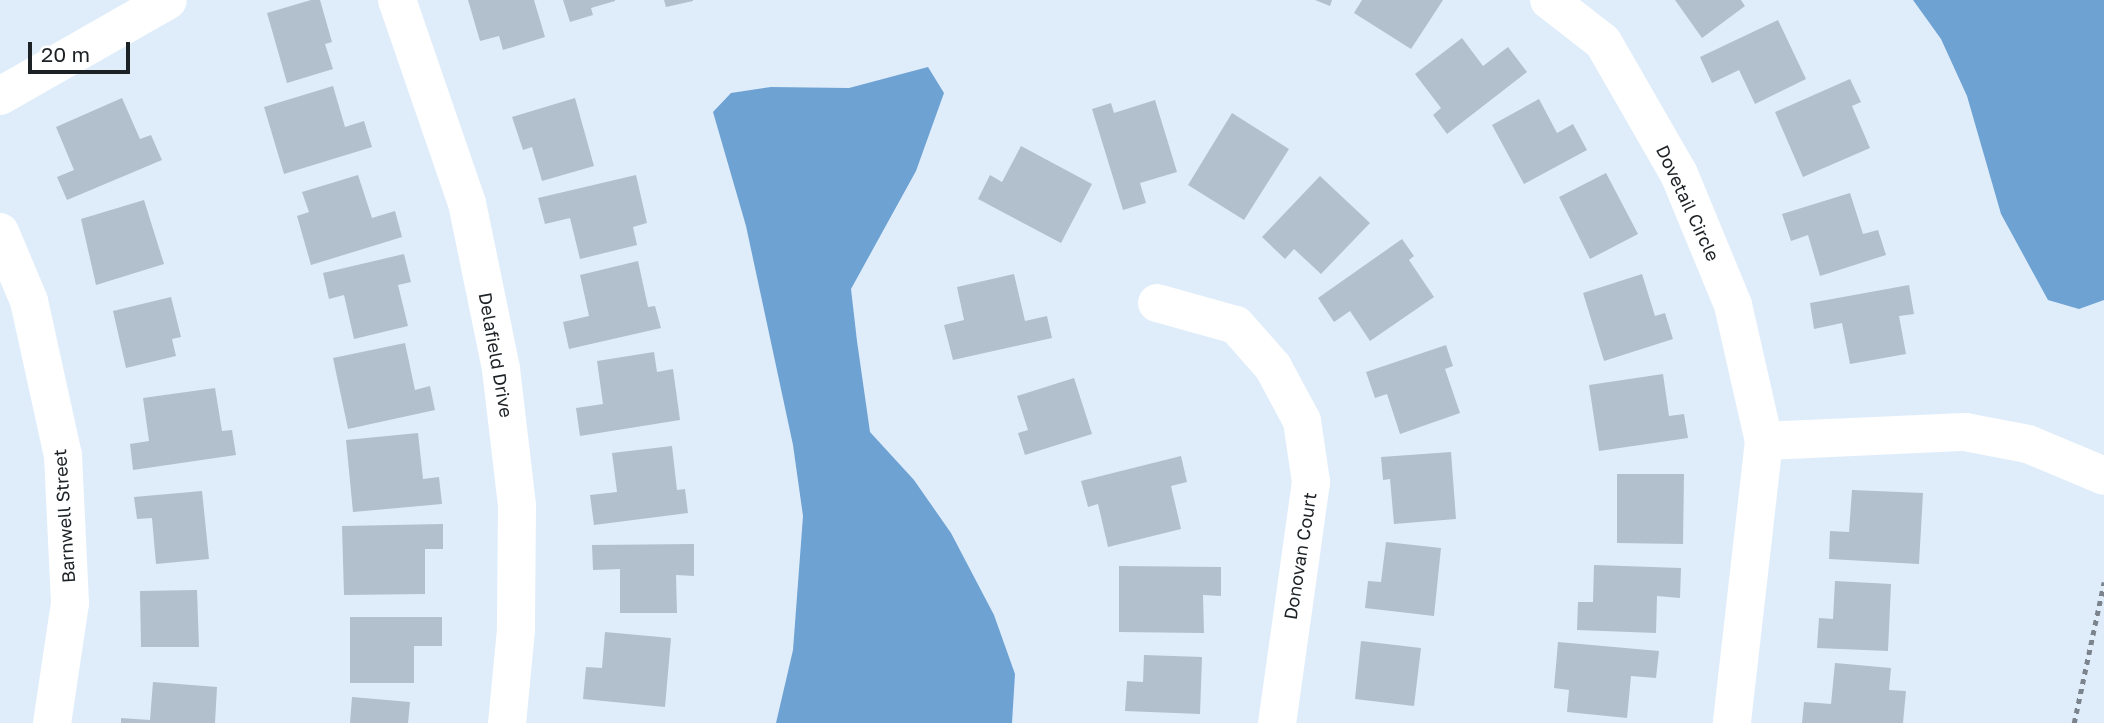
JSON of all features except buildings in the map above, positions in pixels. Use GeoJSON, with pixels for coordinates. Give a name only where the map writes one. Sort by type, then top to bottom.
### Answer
{"type":"FeatureCollection","features":[{"type":"Feature","properties":{"kind":"street"},"geometry":{"type":"LineString","coordinates":[[0,96],[168,0]]}},
{"type":"Feature","properties":{"kind":"street","name":"Delafield Drive"},"geometry":{"type":"LineString","coordinates":[[397,0],[467,203],[501,369],[517,506],[516,630],[507,723]]}},
{"type":"Feature","properties":{"kind":"street","name":"Dovetail Circle"},"geometry":{"type":"LineString","coordinates":[[1549,0],[1603,42],[1679,174],[1733,305],[1764,441],[1732,723]]}},
{"type":"Feature","properties":{"kind":"street","name":"Barnwell Street"},"geometry":{"type":"LineString","coordinates":[[0,232],[29,302],[63,455],[70,603],[52,723]]}},
{"type":"Feature","properties":{"kind":"street","name":"Donovan Court"},"geometry":{"type":"LineString","coordinates":[[1157,303],[1236,325],[1273,367],[1302,421],[1311,482],[1277,723]]}},
{"type":"Feature","properties":{"kind":"street"},"geometry":{"type":"LineString","coordinates":[[1764,441],[1965,432],[2028,444],[2104,476]]}},
{"type":"Feature","properties":{"kind":"path"},"geometry":{"type":"LineString","coordinates":[[2074,723],[2104,582]]}},
{"type":"Feature","properties":{"kind":"water"},"geometry":{"type":"Polygon","coordinates":[[[1913,0],[2104,0],[2104,300],[2079,309],[2048,300],[2001,214],[1967,96],[1941,39],[1913,0]]]}},
{"type":"Feature","properties":{"kind":"water"},"geometry":{"type":"Polygon","coordinates":[[[928,67],[944,93],[916,171],[851,289],[857,341],[870,432],[914,480],[951,533],[994,615],[1015,674],[1012,723],[776,723],[793,650],[803,516],[793,445],[746,226],[713,112],[731,93],[771,87],[849,88],[928,67]]]}}]}
